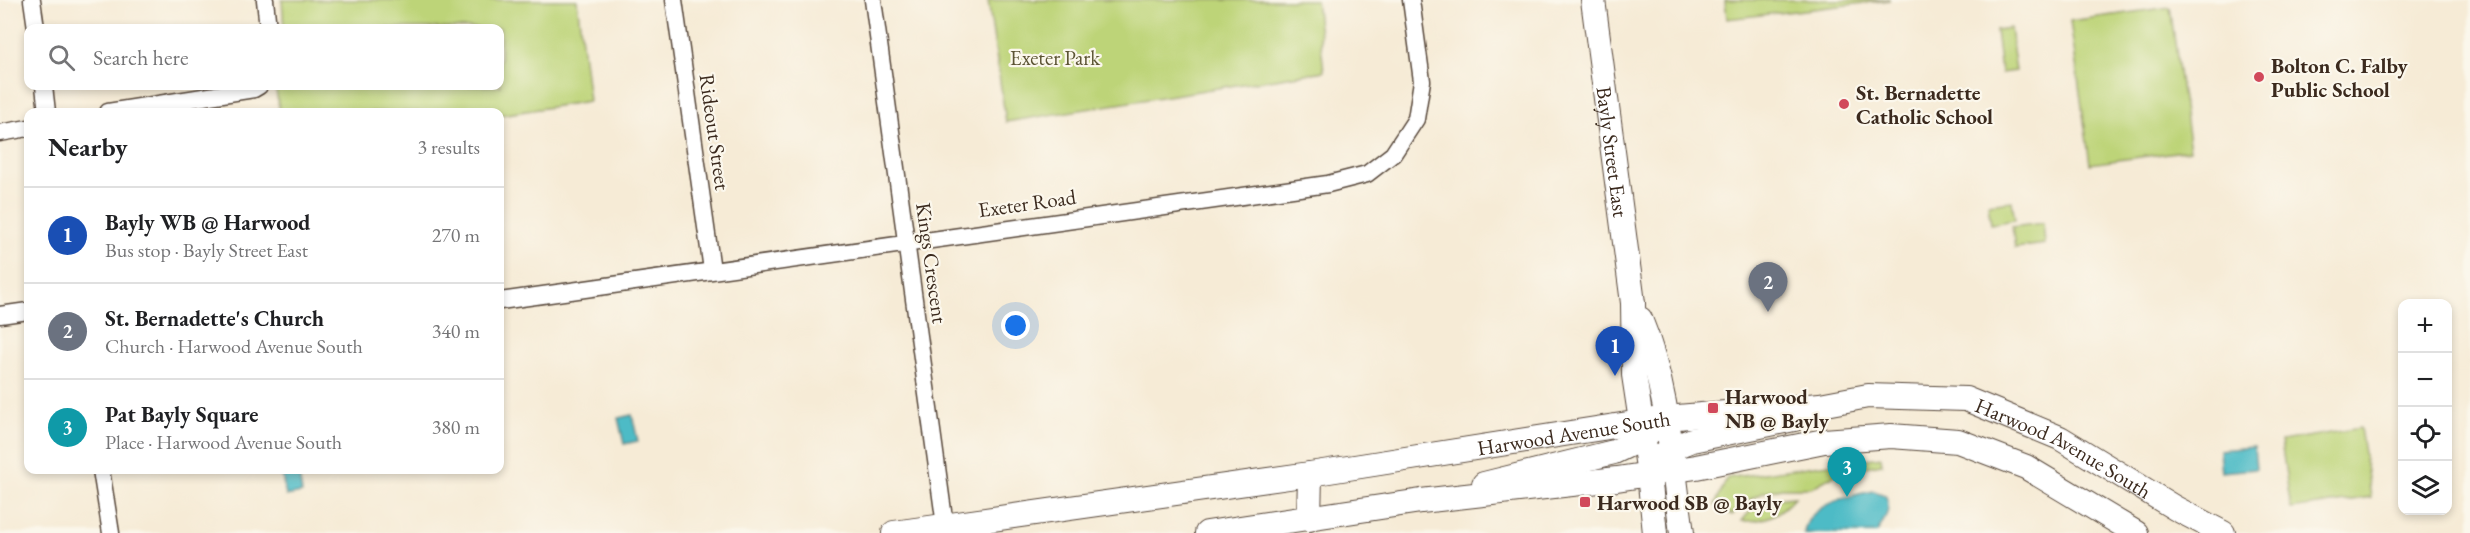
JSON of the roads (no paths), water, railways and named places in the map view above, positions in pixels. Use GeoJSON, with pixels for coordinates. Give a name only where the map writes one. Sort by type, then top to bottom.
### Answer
{"type":"FeatureCollection","features":[{"type":"Feature","properties":{"kind":"main road","name":"Bayly Street East"},"geometry":{"type":"LineString","coordinates":[[1593,0],[1633,303],[1634,375],[1649,474],[1655,533]]}},
{"type":"Feature","properties":{"kind":"main road","name":"Bayly Street East"},"geometry":{"type":"LineString","coordinates":[[1633,303],[1648,341],[1666,418],[1682,533]]}},
{"type":"Feature","properties":{"kind":"main road","name":"Harwood Avenue South"},"geometry":{"type":"LineString","coordinates":[[894,533],[945,529],[1310,474],[1642,430],[1666,418],[1820,405],[1868,396],[1966,399],[2060,438],[2175,508],[2223,533]]}},
{"type":"Feature","properties":{"kind":"main road"},"geometry":{"type":"LineString","coordinates":[[1207,533],[1421,501],[1495,495],[1649,474],[1655,460],[1672,459],[1692,440],[1790,421],[1820,405]]}},
{"type":"Feature","properties":{"kind":"main road"},"geometry":{"type":"LineString","coordinates":[[1421,501],[1529,471],[1614,452],[1642,430]]}},
{"type":"Feature","properties":{"kind":"main road","name":"Harwood Avenue South"},"geometry":{"type":"LineString","coordinates":[[1672,459],[1696,467],[1824,441],[1891,436],[1958,441],[2026,467],[2136,533]]}},
{"type":"Feature","properties":{"kind":"main road"},"geometry":{"type":"LineString","coordinates":[[1309,519],[1310,474]]}},
{"type":"Feature","properties":{"kind":"street"},"geometry":{"type":"LineString","coordinates":[[32,0],[35,24]]}},
{"type":"Feature","properties":{"kind":"street"},"geometry":{"type":"LineString","coordinates":[[265,0],[268,24]]}},
{"type":"Feature","properties":{"kind":"street","name":"Rideout Street"},"geometry":{"type":"LineString","coordinates":[[674,0],[712,270]]}},
{"type":"Feature","properties":{"kind":"street","name":"Kings Crescent"},"geometry":{"type":"LineString","coordinates":[[873,0],[945,529]]}},
{"type":"Feature","properties":{"kind":"street","name":"Exeter Road"},"geometry":{"type":"LineString","coordinates":[[504,300],[1328,184],[1367,174],[1393,154],[1416,119],[1422,81],[1411,0]]}},
{"type":"Feature","properties":{"kind":"street"},"geometry":{"type":"LineString","coordinates":[[44,90],[47,108]]}},
{"type":"Feature","properties":{"kind":"street"},"geometry":{"type":"LineString","coordinates":[[133,108],[248,90]]}},
{"type":"Feature","properties":{"kind":"street"},"geometry":{"type":"LineString","coordinates":[[0,133],[24,129]]}},
{"type":"Feature","properties":{"kind":"street"},"geometry":{"type":"LineString","coordinates":[[0,315],[24,312]]}},
{"type":"Feature","properties":{"kind":"street"},"geometry":{"type":"LineString","coordinates":[[102,474],[111,533]]}},
{"type":"Feature","properties":{"kind":"water"},"geometry":{"type":"Polygon","coordinates":[[[632,415],[638,441],[624,444],[618,418],[632,415]]]}},
{"type":"Feature","properties":{"kind":"water"},"geometry":{"type":"Polygon","coordinates":[[[2254,447],[2256,469],[2221,472],[2219,450],[2254,447]]]}},
{"type":"Feature","properties":{"kind":"water"},"geometry":{"type":"Polygon","coordinates":[[[282,474],[299,474],[302,493],[286,496],[282,474]]]}},
{"type":"Feature","properties":{"kind":"water"},"geometry":{"type":"Polygon","coordinates":[[[1874,491],[1885,495],[1888,505],[1887,514],[1877,533],[1804,533],[1807,523],[1821,508],[1843,498],[1874,491]]]}},
{"type":"Feature","properties":{"kind":"place","name":"Bolton C. Falby Public School"},"geometry":{"type":"Point","coordinates":[2259,77]}},
{"type":"Feature","properties":{"kind":"place","name":"St. Bernadette Catholic School"},"geometry":{"type":"Point","coordinates":[1844,104]}},
{"type":"Feature","properties":{"kind":"place","name":"St. Bernadette's Church"},"geometry":{"type":"Point","coordinates":[1768,312]}},
{"type":"Feature","properties":{"kind":"place","name":"Bayly WB @ Harwood"},"geometry":{"type":"Point","coordinates":[1615,376]}},
{"type":"Feature","properties":{"kind":"place","name":"Harwood NB @ Bayly"},"geometry":{"type":"Point","coordinates":[1713,408]}},
{"type":"Feature","properties":{"kind":"place","name":"Pat Bayly Square"},"geometry":{"type":"Point","coordinates":[1847,497]}},
{"type":"Feature","properties":{"kind":"place","name":"Harwood SB @ Bayly"},"geometry":{"type":"Point","coordinates":[1585,502]}},
{"type":"Feature","properties":{"kind":"park label","name":"Exeter Park"},"geometry":{"type":"Point","coordinates":[1055,57]}}]}
